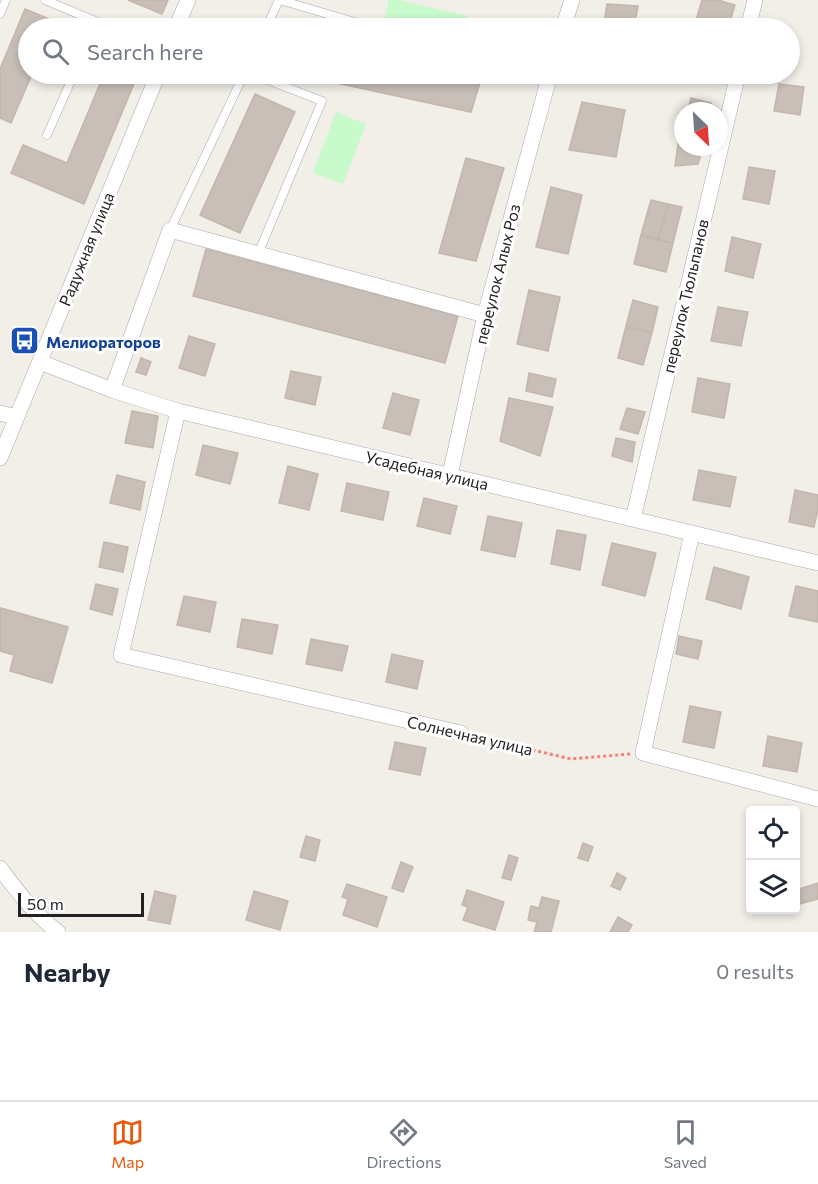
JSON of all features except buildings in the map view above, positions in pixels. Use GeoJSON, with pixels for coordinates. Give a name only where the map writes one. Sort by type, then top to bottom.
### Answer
{"type":"FeatureCollection","features":[{"type":"Feature","properties":{"kind":"street"},"geometry":{"type":"LineString","coordinates":[[180,18],[188,0]]}},
{"type":"Feature","properties":{"kind":"street"},"geometry":{"type":"LineString","coordinates":[[566,18],[572,0]]}},
{"type":"Feature","properties":{"kind":"street"},"geometry":{"type":"LineString","coordinates":[[750,18],[755,0]]}},
{"type":"Feature","properties":{"kind":"street","name":"Радужная улица"},"geometry":{"type":"LineString","coordinates":[[0,458],[154,84]]}},
{"type":"Feature","properties":{"kind":"street","name":"переулок Алых Роз"},"geometry":{"type":"LineString","coordinates":[[450,475],[485,315],[547,84]]}},
{"type":"Feature","properties":{"kind":"street","name":"переулок Тюльпанов"},"geometry":{"type":"LineString","coordinates":[[633,519],[736,84]]}},
{"type":"Feature","properties":{"kind":"street"},"geometry":{"type":"LineString","coordinates":[[112,390],[170,230],[485,315]]}},
{"type":"Feature","properties":{"kind":"street","name":"Усадебная улица"},"geometry":{"type":"LineString","coordinates":[[40,362],[112,390],[178,411],[818,563]]}},
{"type":"Feature","properties":{"kind":"street","name":"Солнечная улица"},"geometry":{"type":"LineString","coordinates":[[178,411],[121,655],[461,733]]}},
{"type":"Feature","properties":{"kind":"street"},"geometry":{"type":"LineString","coordinates":[[0,413],[17,417]]}},
{"type":"Feature","properties":{"kind":"street"},"geometry":{"type":"LineString","coordinates":[[692,533],[643,753],[818,799]]}},
{"type":"Feature","properties":{"kind":"street"},"geometry":{"type":"LineString","coordinates":[[0,868],[31,908],[58,932]]}},
{"type":"Feature","properties":{"kind":"lane"},"geometry":{"type":"LineString","coordinates":[[0,14],[6,0]]}},
{"type":"Feature","properties":{"kind":"lane"},"geometry":{"type":"LineString","coordinates":[[45,0],[81,18]]}},
{"type":"Feature","properties":{"kind":"lane"},"geometry":{"type":"LineString","coordinates":[[271,18],[280,0],[341,18]]}},
{"type":"Feature","properties":{"kind":"lane"},"geometry":{"type":"LineString","coordinates":[[47,135],[70,84]]}},
{"type":"Feature","properties":{"kind":"lane"},"geometry":{"type":"LineString","coordinates":[[170,230],[239,84]]}},
{"type":"Feature","properties":{"kind":"lane"},"geometry":{"type":"LineString","coordinates":[[258,254],[322,101],[278,84]]}},
{"type":"Feature","properties":{"kind":"path","name":"Солнечная улица"},"geometry":{"type":"LineString","coordinates":[[461,733],[571,759],[643,753]]}},
{"type":"Feature","properties":{"kind":"green space"},"geometry":{"type":"Polygon","coordinates":[[[389,0],[399,0],[467,16],[466,18],[385,17],[389,0]]]}},
{"type":"Feature","properties":{"kind":"green space"},"geometry":{"type":"Polygon","coordinates":[[[336,112],[366,124],[343,184],[313,173],[336,112]]]}},
{"type":"Feature","properties":{"kind":"place","name":"Мелиораторов"},"geometry":{"type":"Point","coordinates":[25,341]}}]}
